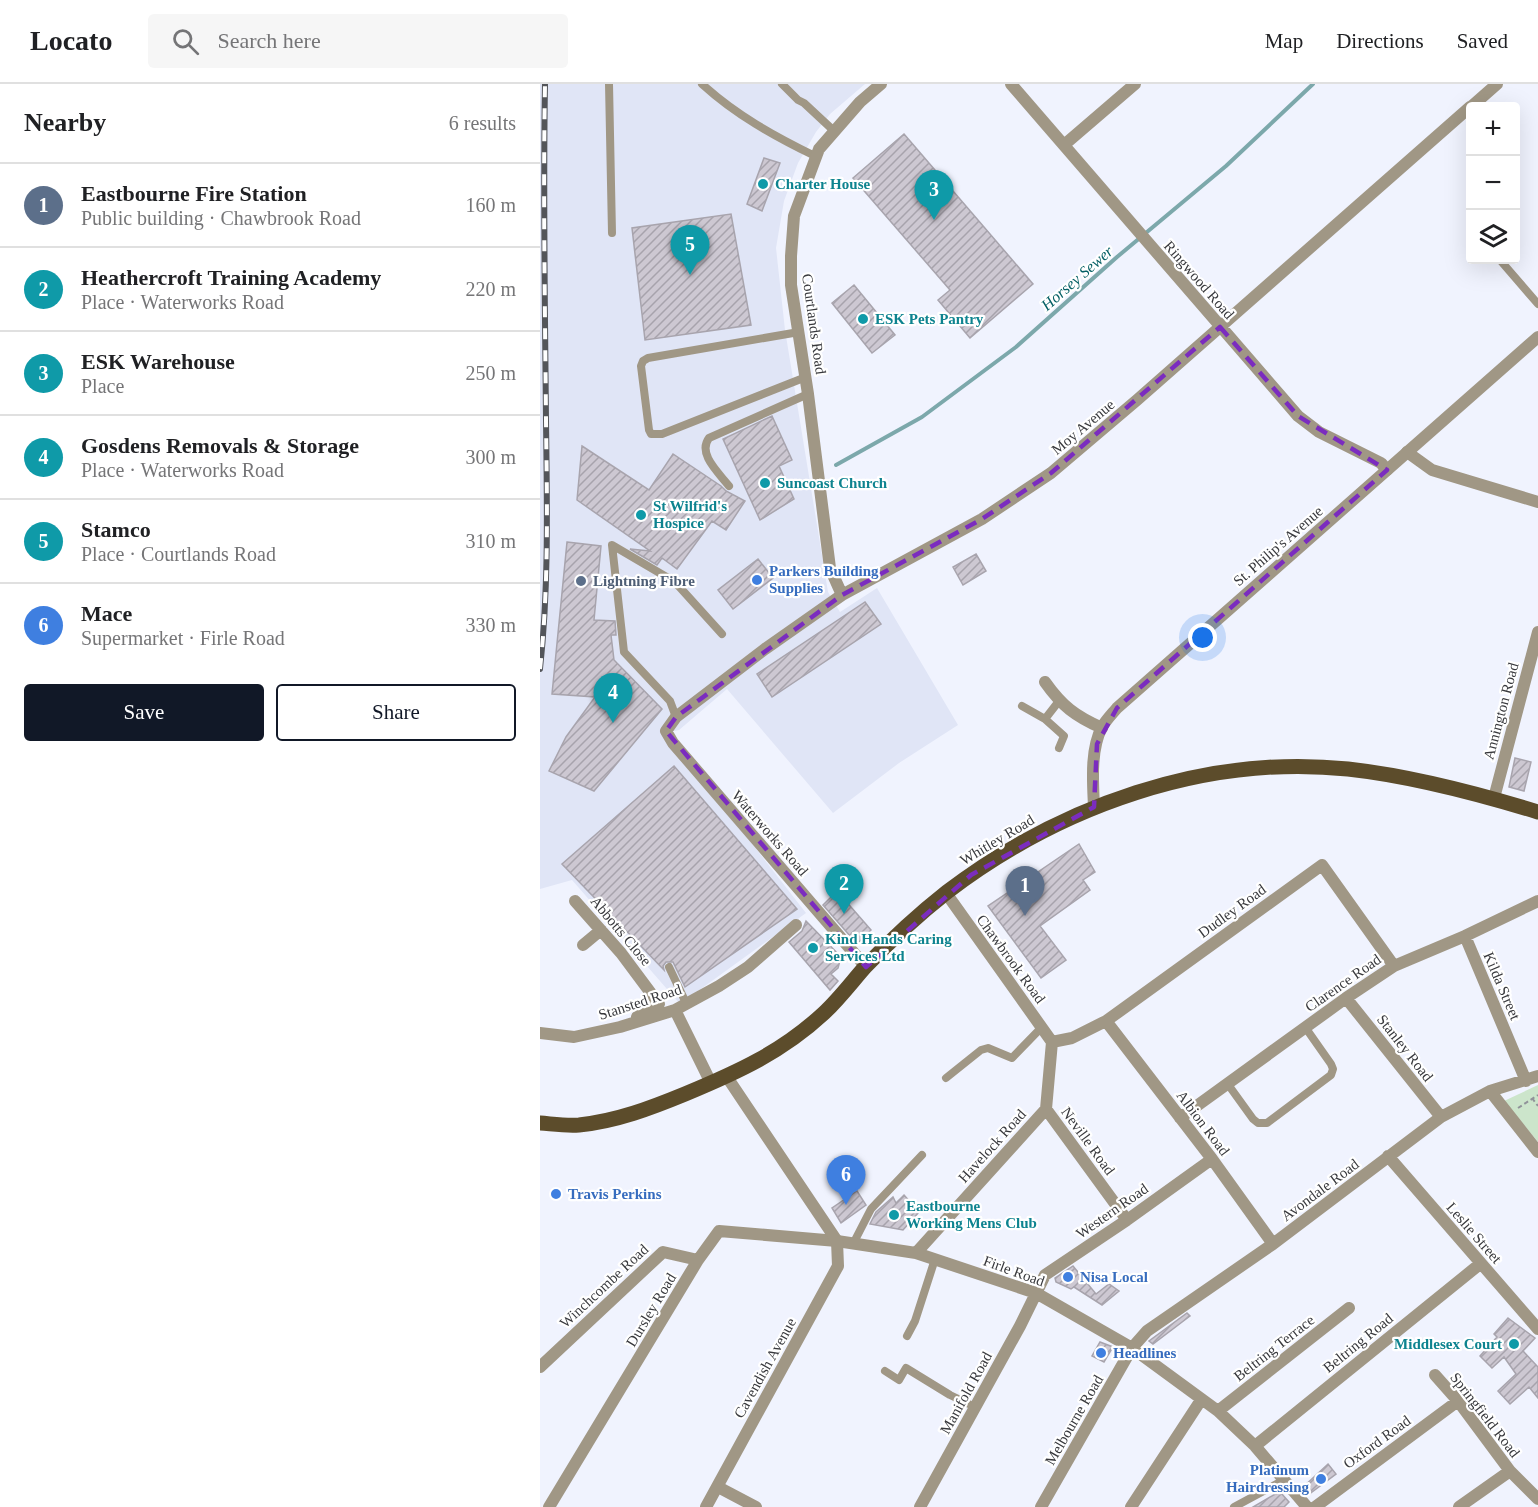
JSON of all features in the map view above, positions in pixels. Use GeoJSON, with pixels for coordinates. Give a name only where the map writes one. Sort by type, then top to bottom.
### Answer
{"type":"FeatureCollection","features":[{"type":"Feature","properties":{"kind":"main road","name":"Whitley Road"},"geometry":{"type":"LineString","coordinates":[[540,1123],[576,1125],[611,1120],[647,1110],[727,1077],[786,1045],[829,1008],[866,967],[946,893],[1048,829],[1094,807],[1136,793],[1183,780],[1255,769],[1286,767],[1347,769],[1494,798],[1538,812]]}},
{"type":"Feature","properties":{"kind":"street","name":"Courtlands Road"},"geometry":{"type":"LineString","coordinates":[[842,595],[830,568],[806,377],[791,285],[794,216],[815,156],[833,130],[860,102],[882,84]]}},
{"type":"Feature","properties":{"kind":"street","name":"Ringwood Road"},"geometry":{"type":"LineString","coordinates":[[1011,84],[1298,416],[1319,432],[1381,463],[1387,470]]}},
{"type":"Feature","properties":{"kind":"street"},"geometry":{"type":"LineString","coordinates":[[1064,145],[1135,84]]}},
{"type":"Feature","properties":{"kind":"street","name":"Moy Avenue"},"geometry":{"type":"LineString","coordinates":[[1477,102],[1497,84]]}},
{"type":"Feature","properties":{"kind":"street","name":"Moy Avenue"},"geometry":{"type":"LineString","coordinates":[[676,717],[765,649],[842,595],[982,519],[1051,473],[1466,111]]}},
{"type":"Feature","properties":{"kind":"street","name":"St. Philip's Avenue"},"geometry":{"type":"LineString","coordinates":[[1094,807],[1094,764],[1102,728],[1117,708],[1538,337]]}},
{"type":"Feature","properties":{"kind":"street"},"geometry":{"type":"LineString","coordinates":[[1407,452],[1432,470],[1538,502]]}},
{"type":"Feature","properties":{"kind":"street","name":"Annington Road"},"geometry":{"type":"LineString","coordinates":[[1494,798],[1538,632]]}},
{"type":"Feature","properties":{"kind":"street"},"geometry":{"type":"LineString","coordinates":[[1046,682],[1068,710],[1102,728]]}},
{"type":"Feature","properties":{"kind":"street","name":"Waterworks Road"},"geometry":{"type":"LineString","coordinates":[[676,717],[666,731],[673,743],[866,967]]}},
{"type":"Feature","properties":{"kind":"street","name":"Dudley Road"},"geometry":{"type":"LineString","coordinates":[[1053,1042],[1072,1038],[1106,1021],[1322,865],[1394,966]]}},
{"type":"Feature","properties":{"kind":"street","name":"Chawbrook Road"},"geometry":{"type":"LineString","coordinates":[[946,893],[1053,1042]]}},
{"type":"Feature","properties":{"kind":"street","name":"Abbotts Close"},"geometry":{"type":"LineString","coordinates":[[575,901],[634,969],[658,1004],[620,1027]]}},
{"type":"Feature","properties":{"kind":"street","name":"Clarence Road"},"geometry":{"type":"LineString","coordinates":[[1180,1118],[1305,1027],[1394,966],[1465,936],[1538,901]]}},
{"type":"Feature","properties":{"kind":"street","name":"Stansted Road"},"geometry":{"type":"LineString","coordinates":[[540,1032],[574,1036],[620,1027],[681,1007],[748,967],[796,925]]}},
{"type":"Feature","properties":{"kind":"street"},"geometry":{"type":"LineString","coordinates":[[583,945],[601,930]]}},
{"type":"Feature","properties":{"kind":"street","name":"Kilda Street"},"geometry":{"type":"LineString","coordinates":[[1465,936],[1532,1078]]}},
{"type":"Feature","properties":{"kind":"street","name":"Stanley Road"},"geometry":{"type":"LineString","coordinates":[[1347,998],[1441,1117]]}},
{"type":"Feature","properties":{"kind":"street"},"geometry":{"type":"LineString","coordinates":[[681,1007],[711,1083]]}},
{"type":"Feature","properties":{"kind":"street","name":"Albion Road"},"geometry":{"type":"LineString","coordinates":[[1106,1021],[1212,1159],[1273,1244]]}},
{"type":"Feature","properties":{"kind":"street","name":"Havelock Road"},"geometry":{"type":"LineString","coordinates":[[916,1253],[1046,1109],[1053,1042]]}},
{"type":"Feature","properties":{"kind":"street"},"geometry":{"type":"LineString","coordinates":[[727,1077],[837,1241]]}},
{"type":"Feature","properties":{"kind":"street","name":"Avondale Road"},"geometry":{"type":"LineString","coordinates":[[1132,1348],[1147,1330],[1273,1244],[1441,1117],[1490,1091],[1532,1078]]}},
{"type":"Feature","properties":{"kind":"street"},"geometry":{"type":"LineString","coordinates":[[1490,1091],[1538,1152]]}},
{"type":"Feature","properties":{"kind":"street","name":"Neville Road"},"geometry":{"type":"LineString","coordinates":[[1046,1109],[1127,1220]]}},
{"type":"Feature","properties":{"kind":"street","name":"Leslie Street"},"geometry":{"type":"LineString","coordinates":[[1388,1156],[1538,1329]]}},
{"type":"Feature","properties":{"kind":"street","name":"Western Road"},"geometry":{"type":"LineString","coordinates":[[1036,1293],[1045,1275],[1212,1159]]}},
{"type":"Feature","properties":{"kind":"street","name":"Dursley Road"},"geometry":{"type":"LineString","coordinates":[[549,1507],[698,1260],[719,1231],[837,1241]]}},
{"type":"Feature","properties":{"kind":"street","name":"Firle Road"},"geometry":{"type":"LineString","coordinates":[[837,1241],[916,1253],[1036,1293],[1132,1348],[1218,1411],[1255,1446],[1307,1507]]}},
{"type":"Feature","properties":{"kind":"street","name":"Cavendish Avenue"},"geometry":{"type":"LineString","coordinates":[[706,1507],[838,1266],[837,1241]]}},
{"type":"Feature","properties":{"kind":"street","name":"Winchcombe Road"},"geometry":{"type":"LineString","coordinates":[[540,1367],[663,1252],[698,1260]]}},
{"type":"Feature","properties":{"kind":"street","name":"Beltring Road"},"geometry":{"type":"LineString","coordinates":[[1255,1446],[1480,1263]]}},
{"type":"Feature","properties":{"kind":"street","name":"Manifold Road"},"geometry":{"type":"LineString","coordinates":[[920,1507],[1036,1293]]}},
{"type":"Feature","properties":{"kind":"street","name":"Beltring Terrace"},"geometry":{"type":"LineString","coordinates":[[1218,1411],[1349,1308]]}},
{"type":"Feature","properties":{"kind":"street","name":"Melbourne Road"},"geometry":{"type":"LineString","coordinates":[[1041,1507],[1132,1348]]}},
{"type":"Feature","properties":{"kind":"street","name":"Springfield Road"},"geometry":{"type":"LineString","coordinates":[[1435,1375],[1458,1401],[1510,1471],[1538,1499]]}},
{"type":"Feature","properties":{"kind":"street"},"geometry":{"type":"LineString","coordinates":[[1131,1507],[1201,1400]]}},
{"type":"Feature","properties":{"kind":"street","name":"Oxford Road"},"geometry":{"type":"LineString","coordinates":[[1315,1507],[1458,1401]]}},
{"type":"Feature","properties":{"kind":"street"},"geometry":{"type":"LineString","coordinates":[[1459,1507],[1510,1471]]}},
{"type":"Feature","properties":{"kind":"street"},"geometry":{"type":"LineString","coordinates":[[718,1487],[756,1507]]}},
{"type":"Feature","properties":{"kind":"lane"},"geometry":{"type":"LineString","coordinates":[[609,84],[612,233]]}},
{"type":"Feature","properties":{"kind":"lane"},"geometry":{"type":"LineString","coordinates":[[702,84],[722,103],[753,124],[815,156]]}},
{"type":"Feature","properties":{"kind":"lane"},"geometry":{"type":"LineString","coordinates":[[782,84],[833,130]]}},
{"type":"Feature","properties":{"kind":"lane"},"geometry":{"type":"LineString","coordinates":[[1503,264],[1538,304]]}},
{"type":"Feature","properties":{"kind":"lane"},"geometry":{"type":"LineString","coordinates":[[799,332],[648,358],[643,361],[640,366],[649,430],[651,434],[662,434],[806,377]]}},
{"type":"Feature","properties":{"kind":"lane"},"geometry":{"type":"LineString","coordinates":[[729,486],[705,454],[704,444],[709,438],[808,394]]}},
{"type":"Feature","properties":{"kind":"lane"},"geometry":{"type":"LineString","coordinates":[[676,717],[670,701],[624,652],[612,545],[675,582],[722,634]]}},
{"type":"Feature","properties":{"kind":"lane"},"geometry":{"type":"LineString","coordinates":[[1045,719],[1059,701]]}},
{"type":"Feature","properties":{"kind":"lane"},"geometry":{"type":"LineString","coordinates":[[1022,706],[1045,719],[1064,736],[1059,748]]}},
{"type":"Feature","properties":{"kind":"lane"},"geometry":{"type":"LineString","coordinates":[[669,967],[681,1007]]}},
{"type":"Feature","properties":{"kind":"lane"},"geometry":{"type":"LineString","coordinates":[[946,1078],[981,1050],[988,1048],[1012,1059],[1042,1027]]}},
{"type":"Feature","properties":{"kind":"lane"},"geometry":{"type":"LineString","coordinates":[[1227,1083],[1253,1119],[1258,1123],[1267,1123],[1331,1075],[1333,1069],[1331,1064],[1305,1027]]}},
{"type":"Feature","properties":{"kind":"lane"},"geometry":{"type":"LineString","coordinates":[[853,1244],[871,1209],[922,1155]]}},
{"type":"Feature","properties":{"kind":"lane"},"geometry":{"type":"LineString","coordinates":[[907,1336],[915,1322],[935,1259]]}},
{"type":"Feature","properties":{"kind":"lane"},"geometry":{"type":"LineString","coordinates":[[885,1371],[898,1380],[906,1368],[975,1407]]}},
{"type":"Feature","properties":{"kind":"lane"},"geometry":{"type":"LineString","coordinates":[[1234,1507],[1284,1480]]}},
{"type":"Feature","properties":{"kind":"path"},"geometry":{"type":"LineString","coordinates":[[1508,1114],[1538,1095]]}},
{"type":"Feature","properties":{"kind":"path"},"geometry":{"type":"LineString","coordinates":[[1532,1098],[1538,1106]]}},
{"type":"Feature","properties":{"kind":"highlighted area"},"geometry":{"type":"Polygon","coordinates":[[[1220,327],[1298,416],[1387,470],[1117,708],[1097,744],[1094,807],[971,875],[866,967],[666,731],[676,717],[842,595],[982,519],[1051,473],[1220,327]]]}},
{"type":"Feature","properties":{"kind":"shaded area"},"geometry":{"type":"Polygon","coordinates":[[[540,84],[865,84],[830,114],[816,132],[798,163],[784,201],[776,248],[785,330],[828,592],[840,612],[877,588],[958,725],[899,763],[833,813],[727,689],[679,730],[666,733],[806,913],[680,1004],[572,880],[540,889],[540,84]]]}},
{"type":"Feature","properties":{"kind":"green space"},"geometry":{"type":"Polygon","coordinates":[[[1538,1085],[1538,1142],[1504,1101],[1538,1085]]]}},
{"type":"Feature","properties":{"kind":"building"},"geometry":{"type":"Polygon","coordinates":[[[904,134],[1033,284],[970,338],[938,300],[950,290],[853,178],[904,134]]]}},
{"type":"Feature","properties":{"kind":"building","name":"Charter House"},"geometry":{"type":"Polygon","coordinates":[[[764,158],[780,163],[762,211],[747,204],[764,158]]]}},
{"type":"Feature","properties":{"kind":"building"},"geometry":{"type":"Polygon","coordinates":[[[731,214],[751,325],[645,340],[632,228],[731,214]]]}},
{"type":"Feature","properties":{"kind":"building","name":"ESK Pets Pantry"},"geometry":{"type":"Polygon","coordinates":[[[854,285],[895,335],[872,353],[832,303],[854,285]]]}},
{"type":"Feature","properties":{"kind":"building","name":"Suncoast Church"},"geometry":{"type":"Polygon","coordinates":[[[772,416],[792,460],[779,466],[794,499],[760,520],[723,439],[772,416]]]}},
{"type":"Feature","properties":{"kind":"building","name":"St Wilfrid's Hospice"},"geometry":{"type":"Polygon","coordinates":[[[582,446],[649,490],[673,454],[726,491],[745,501],[726,530],[712,521],[677,569],[662,558],[657,565],[630,549],[650,551],[577,500],[582,446]]]}},
{"type":"Feature","properties":{"kind":"building"},"geometry":{"type":"Polygon","coordinates":[[[567,542],[601,546],[594,620],[615,621],[616,635],[611,635],[614,660],[662,709],[594,791],[549,771],[566,737],[595,697],[552,694],[567,542]]]}},
{"type":"Feature","properties":{"kind":"building"},"geometry":{"type":"Polygon","coordinates":[[[976,554],[986,571],[963,585],[953,567],[976,554]]]}},
{"type":"Feature","properties":{"kind":"building"},"geometry":{"type":"Polygon","coordinates":[[[758,559],[773,578],[733,609],[718,590],[758,559]]]}},
{"type":"Feature","properties":{"kind":"building"},"geometry":{"type":"Polygon","coordinates":[[[865,602],[881,624],[772,697],[757,674],[865,602]]]}},
{"type":"Feature","properties":{"kind":"building"},"geometry":{"type":"Polygon","coordinates":[[[1515,758],[1531,762],[1524,791],[1509,787],[1515,758]]]}},
{"type":"Feature","properties":{"kind":"building"},"geometry":{"type":"Polygon","coordinates":[[[674,766],[797,909],[685,987],[673,962],[666,962],[663,966],[664,970],[562,864],[674,766]]]}},
{"type":"Feature","properties":{"kind":"building"},"geometry":{"type":"Polygon","coordinates":[[[1079,844],[1095,872],[1083,880],[1090,890],[1040,926],[1066,960],[1041,978],[988,906],[1079,844]]]}},
{"type":"Feature","properties":{"kind":"building"},"geometry":{"type":"Polygon","coordinates":[[[837,891],[871,930],[857,944],[823,905],[837,891]]]}},
{"type":"Feature","properties":{"kind":"building","name":"Kind Hands Caring Services Ltd"},"geometry":{"type":"Polygon","coordinates":[[[806,921],[841,957],[838,968],[831,974],[838,981],[830,990],[789,942],[802,931],[806,921]]]}},
{"type":"Feature","properties":{"kind":"building"},"geometry":{"type":"Polygon","coordinates":[[[857,1191],[866,1205],[841,1223],[832,1208],[857,1191]]]}},
{"type":"Feature","properties":{"kind":"building","name":"Eastbourne Working Mens Club"},"geometry":{"type":"Polygon","coordinates":[[[904,1195],[919,1212],[903,1230],[870,1224],[876,1212],[893,1197],[896,1203],[904,1195]]]}},
{"type":"Feature","properties":{"kind":"building"},"geometry":{"type":"Polygon","coordinates":[[[1073,1266],[1096,1294],[1109,1284],[1119,1291],[1102,1305],[1074,1287],[1071,1289],[1056,1282],[1055,1278],[1073,1266]]]}},
{"type":"Feature","properties":{"kind":"building"},"geometry":{"type":"Polygon","coordinates":[[[1187,1313],[1190,1316],[1153,1344],[1149,1341],[1187,1313]]]}},
{"type":"Feature","properties":{"kind":"building"},"geometry":{"type":"Polygon","coordinates":[[[1508,1318],[1535,1338],[1523,1351],[1538,1367],[1538,1398],[1529,1387],[1510,1404],[1498,1391],[1516,1374],[1504,1357],[1492,1368],[1480,1356],[1497,1337],[1494,1334],[1508,1318]]]}},
{"type":"Feature","properties":{"kind":"building","name":"Headlines"},"geometry":{"type":"Polygon","coordinates":[[[1100,1342],[1113,1347],[1104,1362],[1092,1356],[1100,1342]]]}},
{"type":"Feature","properties":{"kind":"building","name":"Platinum Hairdressing"},"geometry":{"type":"Polygon","coordinates":[[[1328,1464],[1336,1474],[1308,1495],[1302,1488],[1328,1464]]]}},
{"type":"Feature","properties":{"kind":"building"},"geometry":{"type":"Polygon","coordinates":[[[1281,1493],[1289,1502],[1284,1507],[1253,1507],[1281,1493]]]}},
{"type":"Feature","properties":{"kind":"waterway","name":"Horsey Sewer"},"geometry":{"type":"LineString","coordinates":[[836,465],[922,417],[1016,347],[1117,257],[1226,166],[1313,84]]}},
{"type":"Feature","properties":{"kind":"railway"},"geometry":{"type":"LineString","coordinates":[[540,669],[547,544],[545,84]]}},
{"type":"Feature","properties":{"kind":"place","name":"Charter House"},"geometry":{"type":"Point","coordinates":[763,184]}},
{"type":"Feature","properties":{"kind":"place","name":"ESK Warehouse"},"geometry":{"type":"Point","coordinates":[934,220]}},
{"type":"Feature","properties":{"kind":"place","name":"Stamco"},"geometry":{"type":"Point","coordinates":[690,275]}},
{"type":"Feature","properties":{"kind":"place","name":"ESK Pets Pantry"},"geometry":{"type":"Point","coordinates":[863,319]}},
{"type":"Feature","properties":{"kind":"place","name":"Suncoast Church"},"geometry":{"type":"Point","coordinates":[765,483]}},
{"type":"Feature","properties":{"kind":"place","name":"St Wilfrid's Hospice"},"geometry":{"type":"Point","coordinates":[641,515]}},
{"type":"Feature","properties":{"kind":"place","name":"Parkers Building Supplies"},"geometry":{"type":"Point","coordinates":[757,580]}},
{"type":"Feature","properties":{"kind":"place","name":"Lightning Fibre"},"geometry":{"type":"Point","coordinates":[581,581]}},
{"type":"Feature","properties":{"kind":"place","name":"Gosdens Removals & Storage"},"geometry":{"type":"Point","coordinates":[613,723]}},
{"type":"Feature","properties":{"kind":"place","name":"Heathercroft Training Academy"},"geometry":{"type":"Point","coordinates":[844,914]}},
{"type":"Feature","properties":{"kind":"place","name":"Eastbourne Fire Station"},"geometry":{"type":"Point","coordinates":[1025,916]}},
{"type":"Feature","properties":{"kind":"place","name":"Kind Hands Caring Services Ltd"},"geometry":{"type":"Point","coordinates":[813,948]}},
{"type":"Feature","properties":{"kind":"place","name":"Travis Perkins"},"geometry":{"type":"Point","coordinates":[556,1194]}},
{"type":"Feature","properties":{"kind":"place","name":"Mace"},"geometry":{"type":"Point","coordinates":[846,1205]}},
{"type":"Feature","properties":{"kind":"place","name":"Eastbourne Working Mens Club"},"geometry":{"type":"Point","coordinates":[894,1215]}},
{"type":"Feature","properties":{"kind":"place","name":"Nisa Local"},"geometry":{"type":"Point","coordinates":[1068,1277]}},
{"type":"Feature","properties":{"kind":"place","name":"Middlesex Court"},"geometry":{"type":"Point","coordinates":[1514,1344]}},
{"type":"Feature","properties":{"kind":"place","name":"Headlines"},"geometry":{"type":"Point","coordinates":[1101,1353]}},
{"type":"Feature","properties":{"kind":"place","name":"Platinum Hairdressing"},"geometry":{"type":"Point","coordinates":[1321,1479]}}]}
